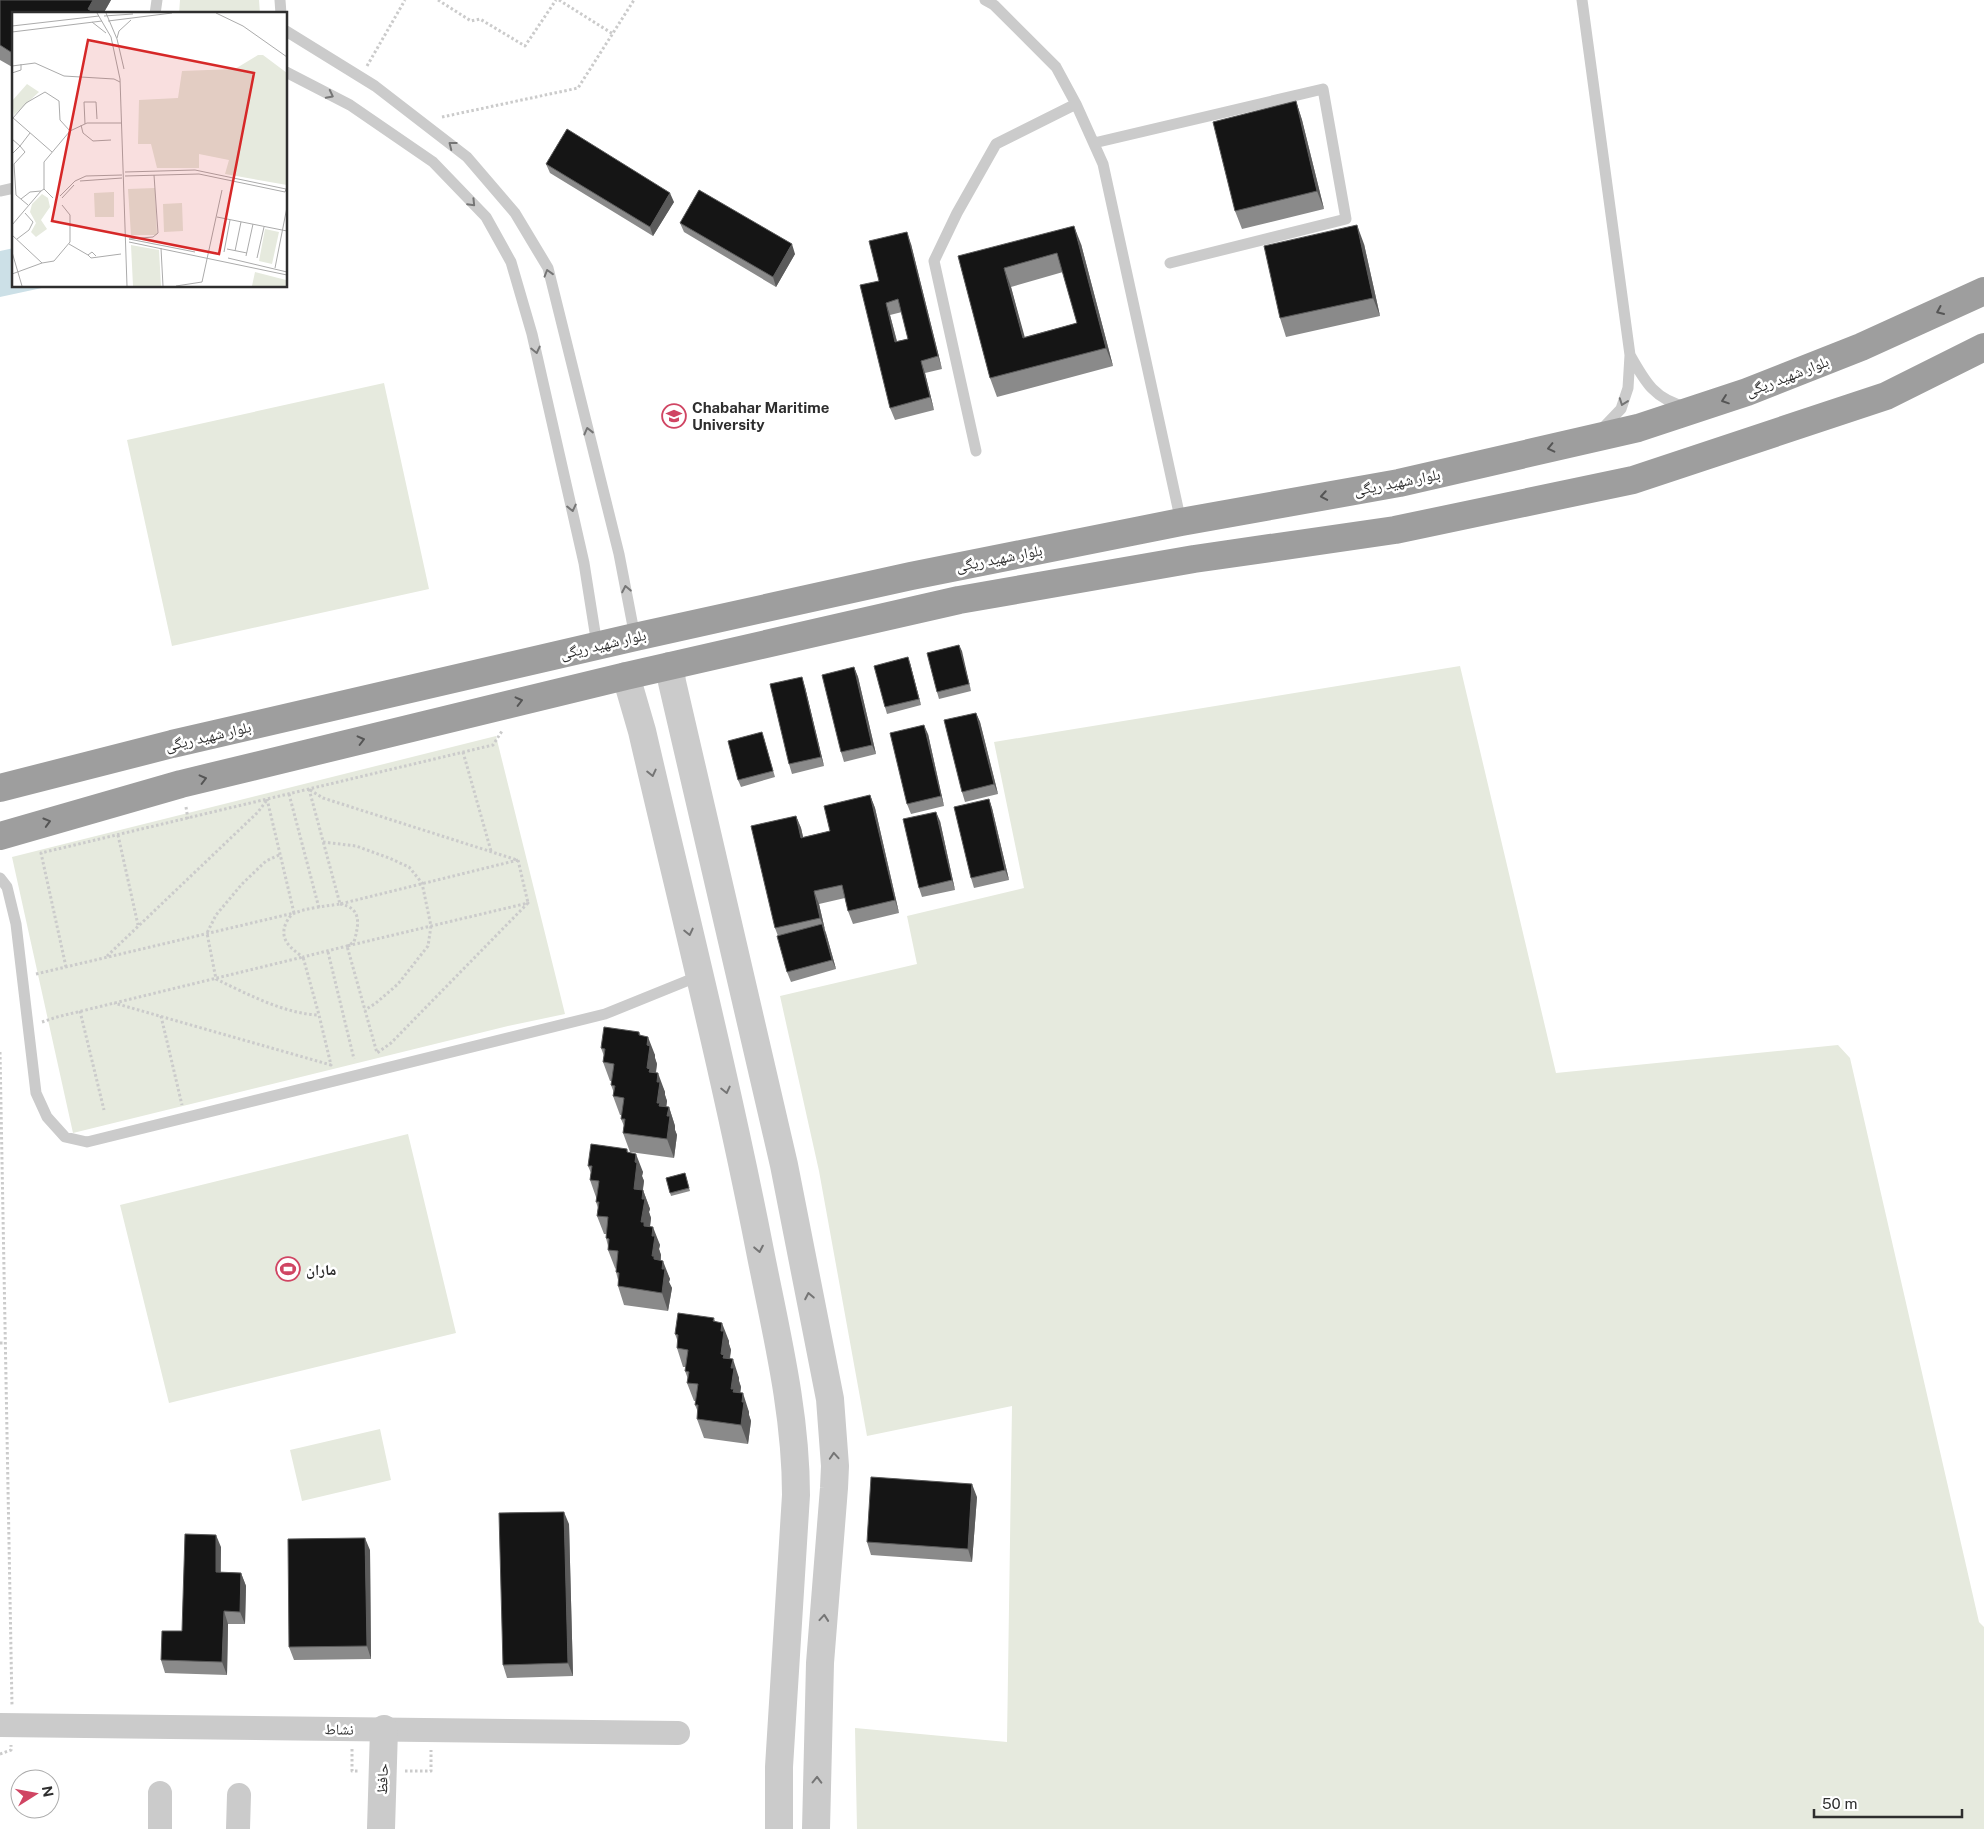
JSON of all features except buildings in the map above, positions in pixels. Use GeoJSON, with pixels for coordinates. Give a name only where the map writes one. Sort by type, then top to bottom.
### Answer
{"type":"FeatureCollection","features":[{"type":"Feature","properties":{"kind":"highway","name":"بلوار شهید ریگی"},"geometry":{"type":"LineString","coordinates":[[0,788],[172,744],[635,636],[911,576],[1182,522],[1399,483],[1638,428],[1747,392],[1861,347],[1984,291]]}},
{"type":"Feature","properties":{"kind":"highway"},"geometry":{"type":"LineString","coordinates":[[0,836],[181,784],[626,676],[960,600],[1194,559],[1395,530],[1633,480],[1886,396],[1984,347]]}},
{"type":"Feature","properties":{"kind":"street"},"geometry":{"type":"LineString","coordinates":[[670,666],[681,724],[784,1165],[830,1399],[835,1466],[820,1663],[816,1829]]}},
{"type":"Feature","properties":{"kind":"street"},"geometry":{"type":"LineString","coordinates":[[626,676],[642,731],[739,1142],[790,1405],[796,1457],[796,1495],[779,1767],[779,1829]]}},
{"type":"Feature","properties":{"kind":"street"},"geometry":{"type":"LineString","coordinates":[[642,731],[681,724]]}},
{"type":"Feature","properties":{"kind":"street"},"geometry":{"type":"LineString","coordinates":[[790,1405],[830,1399]]}},
{"type":"Feature","properties":{"kind":"street","name":"نشاط"},"geometry":{"type":"LineString","coordinates":[[6,1725],[678,1733]]}},
{"type":"Feature","properties":{"kind":"street","name":"حافظ"},"geometry":{"type":"LineString","coordinates":[[381,1829],[384,1729]]}},
{"type":"Feature","properties":{"kind":"street"},"geometry":{"type":"LineString","coordinates":[[160,1793],[160,1829]]}},
{"type":"Feature","properties":{"kind":"street"},"geometry":{"type":"LineString","coordinates":[[238,1829],[240,1795]]}},
{"type":"Feature","properties":{"kind":"lane"},"geometry":{"type":"LineString","coordinates":[[1582,0],[1630,355],[1628,388],[1621,409],[1592,439]]}},
{"type":"Feature","properties":{"kind":"lane"},"geometry":{"type":"LineString","coordinates":[[992,2],[1056,67],[1076,104],[1103,164],[1182,522]]}},
{"type":"Feature","properties":{"kind":"lane"},"geometry":{"type":"LineString","coordinates":[[288,32],[361,77],[467,157],[515,213],[548,268],[619,554],[635,636]]}},
{"type":"Feature","properties":{"kind":"lane"},"geometry":{"type":"LineString","coordinates":[[288,73],[350,105],[433,162],[486,217],[511,262],[532,334],[582,553],[597,645]]}},
{"type":"Feature","properties":{"kind":"lane"},"geometry":{"type":"LineString","coordinates":[[1094,143],[1323,89],[1346,219],[1170,263]]}},
{"type":"Feature","properties":{"kind":"lane"},"geometry":{"type":"LineString","coordinates":[[976,451],[934,261],[957,213],[996,144],[1076,104]]}},
{"type":"Feature","properties":{"kind":"lane"},"geometry":{"type":"LineString","coordinates":[[1630,355],[1645,382],[1663,398],[1697,409]]}},
{"type":"Feature","properties":{"kind":"lane"},"geometry":{"type":"LineString","coordinates":[[0,878],[7,886],[16,924],[36,1093],[47,1118],[65,1137],[87,1142],[605,1014],[699,976]]}},
{"type":"Feature","properties":{"kind":"path"},"geometry":{"type":"LineString","coordinates":[[361,77],[405,0]]}},
{"type":"Feature","properties":{"kind":"path"},"geometry":{"type":"LineString","coordinates":[[438,0],[471,21],[480,19],[525,46],[558,0],[613,34]]}},
{"type":"Feature","properties":{"kind":"path"},"geometry":{"type":"LineString","coordinates":[[422,122],[578,88],[634,0]]}},
{"type":"Feature","properties":{"kind":"path"},"geometry":{"type":"LineString","coordinates":[[66,967],[41,853],[493,745],[503,730]]}},
{"type":"Feature","properties":{"kind":"path"},"geometry":{"type":"LineString","coordinates":[[462,752],[492,852]]}},
{"type":"Feature","properties":{"kind":"path"},"geometry":{"type":"LineString","coordinates":[[309,789],[340,904]]}},
{"type":"Feature","properties":{"kind":"path"},"geometry":{"type":"LineString","coordinates":[[309,789],[323,798],[518,860]]}},
{"type":"Feature","properties":{"kind":"path"},"geometry":{"type":"LineString","coordinates":[[289,794],[319,908]]}},
{"type":"Feature","properties":{"kind":"path"},"geometry":{"type":"LineString","coordinates":[[267,799],[294,913]]}},
{"type":"Feature","properties":{"kind":"path"},"geometry":{"type":"LineString","coordinates":[[106,957],[258,812],[267,799]]}},
{"type":"Feature","properties":{"kind":"path"},"geometry":{"type":"LineString","coordinates":[[118,835],[139,926]]}},
{"type":"Feature","properties":{"kind":"path"},"geometry":{"type":"LineString","coordinates":[[323,842],[356,846],[389,858],[409,867],[422,883],[432,926],[428,946],[398,984],[365,1010]]}},
{"type":"Feature","properties":{"kind":"path"},"geometry":{"type":"LineString","coordinates":[[216,979],[207,933],[216,915],[242,884],[266,861],[280,855]]}},
{"type":"Feature","properties":{"kind":"path"},"geometry":{"type":"LineString","coordinates":[[22,977],[294,913],[340,904],[518,860]]}},
{"type":"Feature","properties":{"kind":"path"},"geometry":{"type":"LineString","coordinates":[[518,860],[528,903]]}},
{"type":"Feature","properties":{"kind":"path"},"geometry":{"type":"LineString","coordinates":[[347,946],[377,1053],[391,1043],[528,903]]}},
{"type":"Feature","properties":{"kind":"path"},"geometry":{"type":"LineString","coordinates":[[28,1026],[80,1011],[528,903]]}},
{"type":"Feature","properties":{"kind":"path"},"geometry":{"type":"LineString","coordinates":[[340,904],[349,906],[357,915],[359,927],[354,942],[347,946]]}},
{"type":"Feature","properties":{"kind":"path"},"geometry":{"type":"LineString","coordinates":[[114,1003],[331,1065],[320,1015],[303,957],[290,948],[284,940],[283,930],[288,919],[294,913]]}},
{"type":"Feature","properties":{"kind":"path"},"geometry":{"type":"LineString","coordinates":[[328,952],[354,1059]]}},
{"type":"Feature","properties":{"kind":"path"},"geometry":{"type":"LineString","coordinates":[[216,979],[243,993],[303,1014],[320,1015]]}},
{"type":"Feature","properties":{"kind":"path"},"geometry":{"type":"LineString","coordinates":[[80,1011],[104,1110]]}},
{"type":"Feature","properties":{"kind":"path"},"geometry":{"type":"LineString","coordinates":[[161,1016],[185,1117]]}},
{"type":"Feature","properties":{"kind":"path"},"geometry":{"type":"LineString","coordinates":[[0,1052],[5,1343],[6,1725],[11,1750],[0,1754]]}},
{"type":"Feature","properties":{"kind":"path"},"geometry":{"type":"LineString","coordinates":[[0,1343],[5,1343]]}},
{"type":"Feature","properties":{"kind":"shaded area"},"geometry":{"type":"Polygon","coordinates":[[[180,0],[259,0],[260,12],[179,12],[180,0]]]}},
{"type":"Feature","properties":{"kind":"shaded area"},"geometry":{"type":"Polygon","coordinates":[[[12,248],[12,288],[42,288],[0,297],[0,251],[12,248]]]}},
{"type":"Feature","properties":{"kind":"shaded area"},"geometry":{"type":"Polygon","coordinates":[[[384,383],[429,589],[172,646],[127,440],[384,383]]]}},
{"type":"Feature","properties":{"kind":"shaded area"},"geometry":{"type":"Polygon","coordinates":[[[1460,666],[1556,1073],[1838,1045],[1850,1058],[1979,1622],[1984,1627],[1984,1829],[857,1829],[855,1728],[1007,1742],[1012,1406],[867,1436],[819,1171],[780,996],[917,964],[907,916],[1024,888],[994,742],[1460,666]]]}},
{"type":"Feature","properties":{"kind":"shaded area"},"geometry":{"type":"Polygon","coordinates":[[[496,736],[565,1014],[508,1026],[73,1133],[12,857],[496,736]]]}},
{"type":"Feature","properties":{"kind":"shaded area","name":"ماران"},"geometry":{"type":"Polygon","coordinates":[[[408,1134],[456,1333],[169,1403],[120,1205],[408,1134]]]}},
{"type":"Feature","properties":{"kind":"shaded area"},"geometry":{"type":"Polygon","coordinates":[[[380,1429],[391,1480],[302,1501],[290,1450],[380,1429]]]}},
{"type":"Feature","properties":{"kind":"place","name":"Chabahar Maritime University"},"geometry":{"type":"Point","coordinates":[674,416]}},
{"type":"Feature","properties":{"kind":"place","name":"ماران"},"geometry":{"type":"Point","coordinates":[288,1269]}}]}
